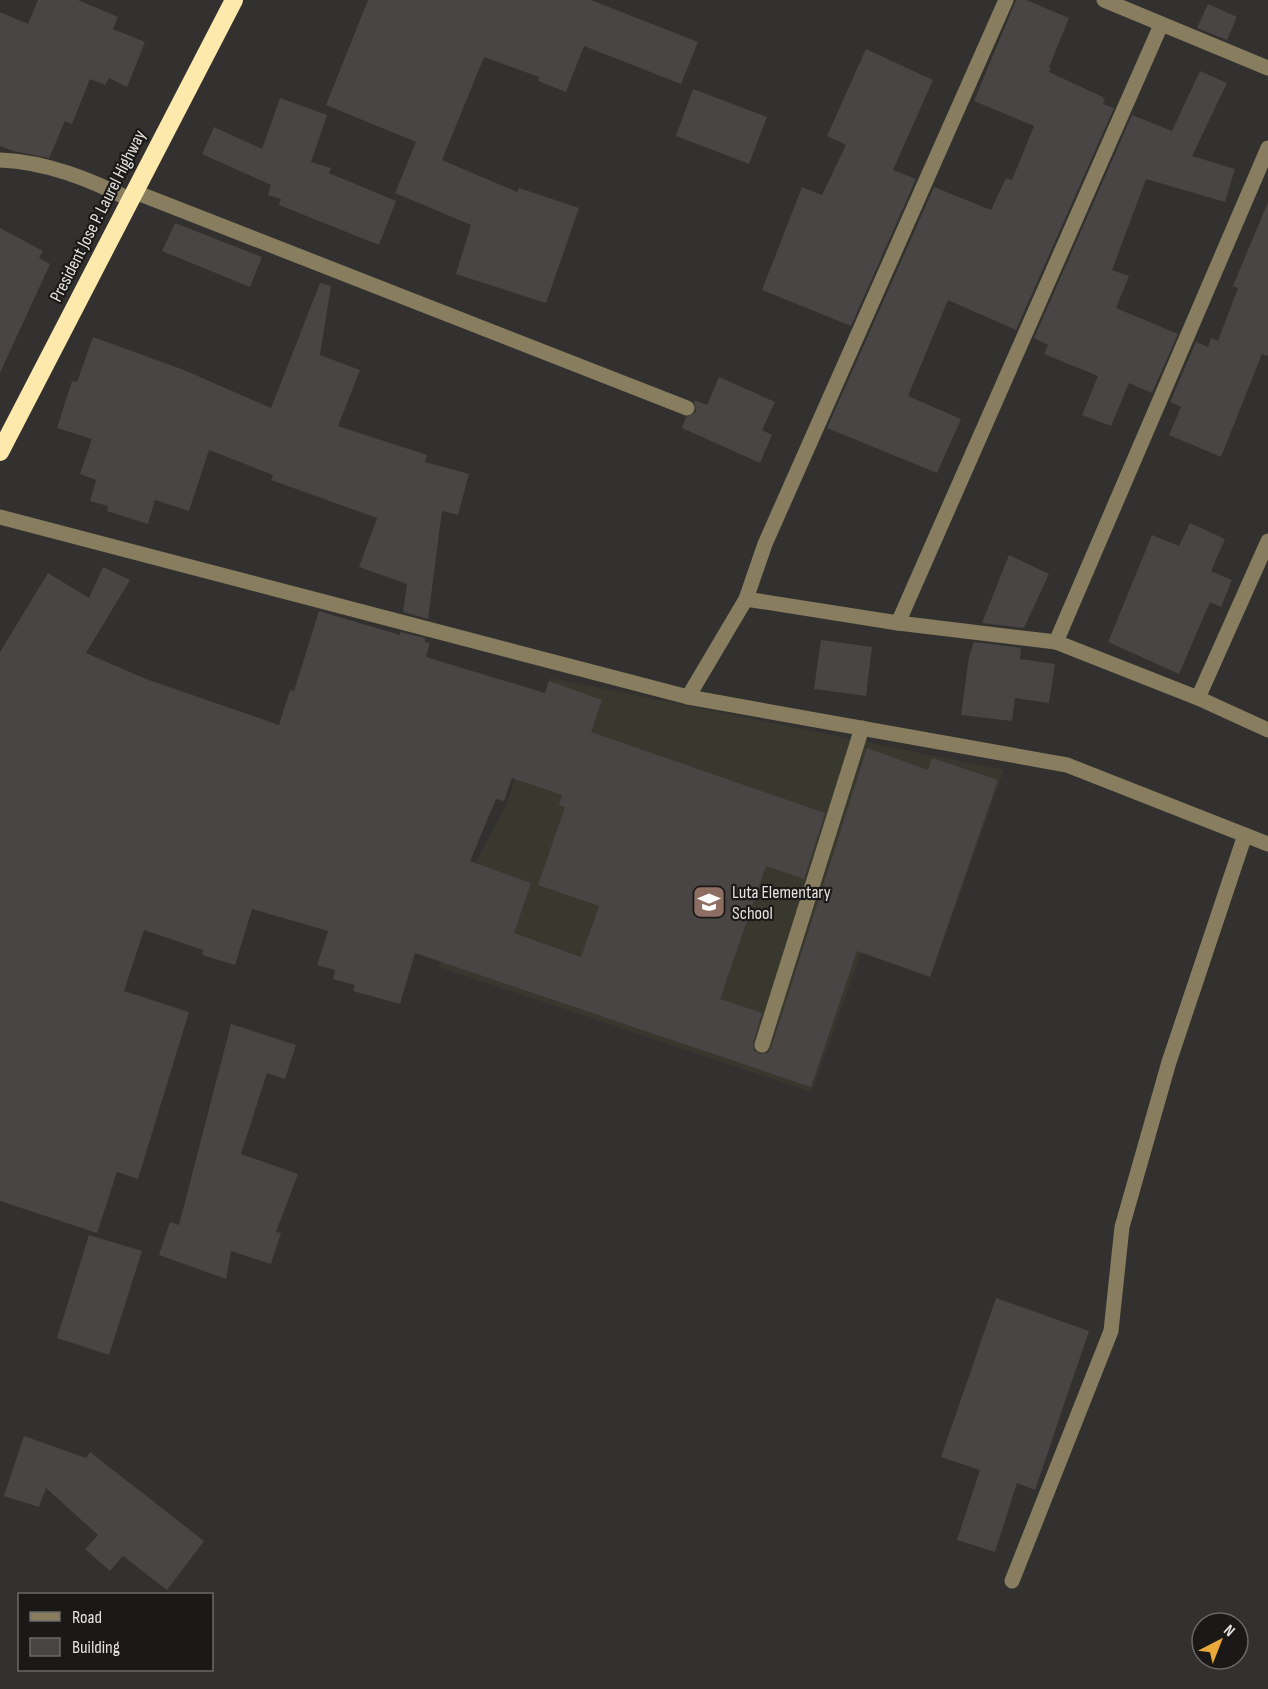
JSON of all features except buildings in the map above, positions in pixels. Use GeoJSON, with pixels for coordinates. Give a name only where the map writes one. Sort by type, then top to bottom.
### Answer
{"type":"FeatureCollection","features":[{"type":"Feature","properties":{"kind":"highway","name":"President Jose P. Laurel Highway"},"geometry":{"type":"LineString","coordinates":[[0,452],[234,0]]}},
{"type":"Feature","properties":{"kind":"street"},"geometry":{"type":"LineString","coordinates":[[687,697],[746,599],[765,544],[1006,0]]}},
{"type":"Feature","properties":{"kind":"street"},"geometry":{"type":"LineString","coordinates":[[1104,0],[1268,68]]}},
{"type":"Feature","properties":{"kind":"street"},"geometry":{"type":"LineString","coordinates":[[898,623],[1161,25]]}},
{"type":"Feature","properties":{"kind":"street"},"geometry":{"type":"LineString","coordinates":[[1056,642],[1268,148]]}},
{"type":"Feature","properties":{"kind":"street"},"geometry":{"type":"LineString","coordinates":[[0,160],[21,161],[71,173],[687,408]]}},
{"type":"Feature","properties":{"kind":"street"},"geometry":{"type":"LineString","coordinates":[[0,518],[687,697],[1067,765],[1268,844]]}},
{"type":"Feature","properties":{"kind":"street"},"geometry":{"type":"LineString","coordinates":[[1198,699],[1268,542]]}},
{"type":"Feature","properties":{"kind":"street"},"geometry":{"type":"LineString","coordinates":[[746,599],[898,623],[1056,642],[1268,730]]}},
{"type":"Feature","properties":{"kind":"street"},"geometry":{"type":"LineString","coordinates":[[762,1045],[862,728]]}},
{"type":"Feature","properties":{"kind":"street"},"geometry":{"type":"LineString","coordinates":[[1012,1581],[1112,1331],[1122,1227],[1169,1062],[1245,835]]}},
{"type":"Feature","properties":{"kind":"shaded area","name":"Luta Elementary School"},"geometry":{"type":"Polygon","coordinates":[[[550,678],[1004,770],[934,967],[865,941],[812,1092],[439,967],[475,864],[507,803],[550,678]]]}},
{"type":"Feature","properties":{"kind":"place","name":"Luta Elementary School"},"geometry":{"type":"Point","coordinates":[709,902]}}]}
